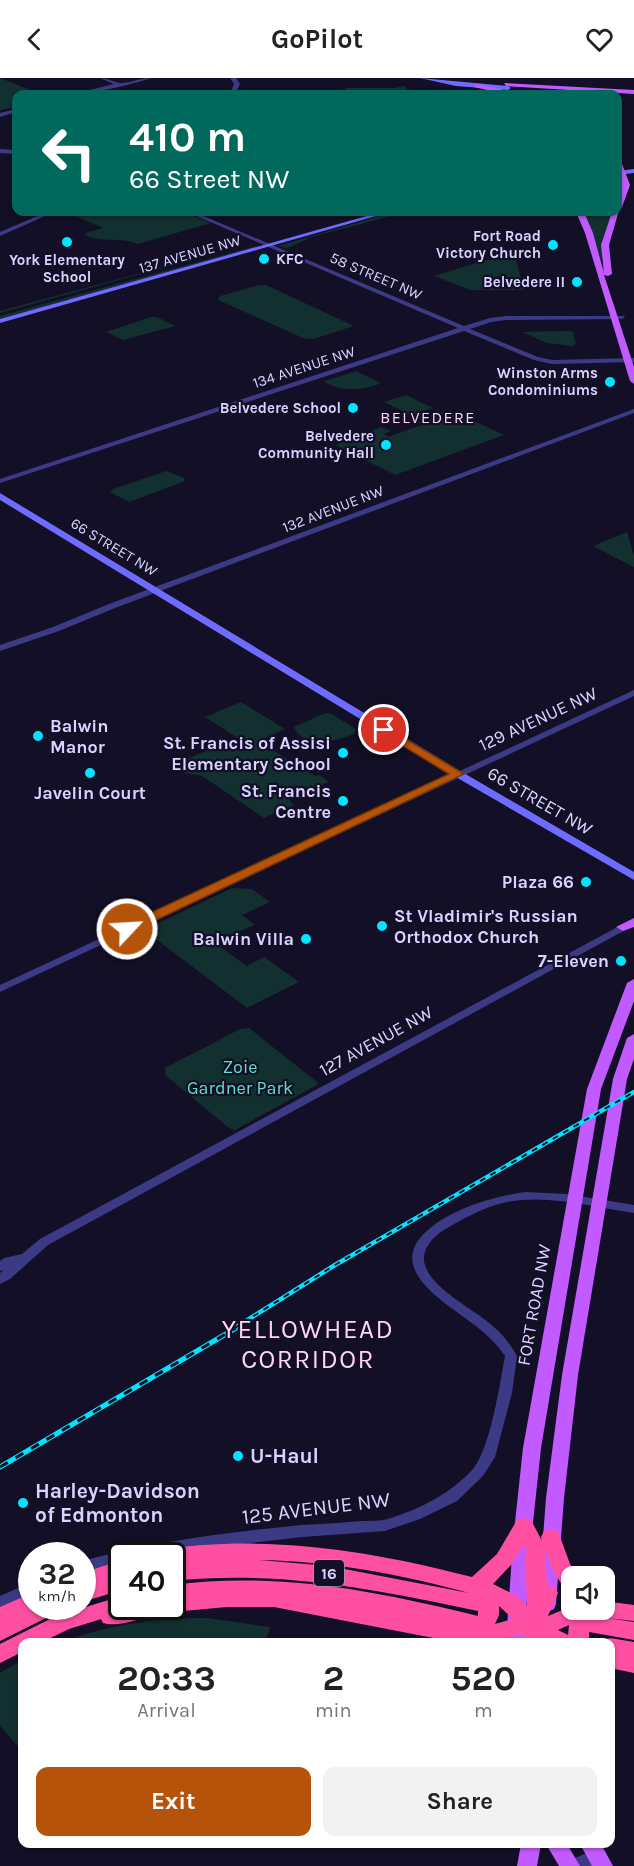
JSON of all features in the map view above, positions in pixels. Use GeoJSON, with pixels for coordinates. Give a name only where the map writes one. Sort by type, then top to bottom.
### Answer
{"type":"FeatureCollection","features":[{"type":"Feature","properties":{"kind":"highway"},"geometry":{"type":"LineString","coordinates":[[478,1604],[491,1574],[520,1537],[524,1526]]}},
{"type":"Feature","properties":{"kind":"highway"},"geometry":{"type":"LineString","coordinates":[[524,1526],[535,1546],[537,1573],[531,1630]]}},
{"type":"Feature","properties":{"kind":"highway"},"geometry":{"type":"LineString","coordinates":[[552,1537],[561,1567]]}},
{"type":"Feature","properties":{"kind":"highway"},"geometry":{"type":"LineString","coordinates":[[186,1556],[220,1552],[296,1553],[346,1558],[478,1604],[489,1603],[490,1614],[479,1629],[457,1638]]}},
{"type":"Feature","properties":{"kind":"highway","name":"16"},"geometry":{"type":"LineString","coordinates":[[186,1572],[231,1567],[294,1569],[382,1582],[478,1604]]}},
{"type":"Feature","properties":{"kind":"highway","name":"16"},"geometry":{"type":"LineString","coordinates":[[186,1591],[223,1587],[298,1589],[478,1604]]}},
{"type":"Feature","properties":{"kind":"highway"},"geometry":{"type":"LineString","coordinates":[[531,1630],[548,1593]]}},
{"type":"Feature","properties":{"kind":"highway"},"geometry":{"type":"LineString","coordinates":[[478,1604],[498,1595],[531,1630],[552,1638]]}},
{"type":"Feature","properties":{"kind":"highway"},"geometry":{"type":"LineString","coordinates":[[186,1603],[227,1599],[274,1599],[424,1627],[457,1638],[586,1621],[632,1618]]}},
{"type":"Feature","properties":{"kind":"highway"},"geometry":{"type":"LineString","coordinates":[[0,1617],[18,1607]]}},
{"type":"Feature","properties":{"kind":"highway"},"geometry":{"type":"LineString","coordinates":[[32,1638],[63,1622],[108,1608]]}},
{"type":"Feature","properties":{"kind":"highway"},"geometry":{"type":"LineString","coordinates":[[615,1610],[632,1618]]}},
{"type":"Feature","properties":{"kind":"highway"},"geometry":{"type":"LineString","coordinates":[[615,1613],[632,1618]]}},
{"type":"Feature","properties":{"kind":"highway"},"geometry":{"type":"LineString","coordinates":[[52,1638],[108,1618]]}},
{"type":"Feature","properties":{"kind":"highway"},"geometry":{"type":"LineString","coordinates":[[0,1632],[24,1620]]}},
{"type":"Feature","properties":{"kind":"highway"},"geometry":{"type":"LineString","coordinates":[[0,1654],[18,1645]]}},
{"type":"Feature","properties":{"kind":"highway"},"geometry":{"type":"LineString","coordinates":[[615,1648],[634,1651]]}},
{"type":"Feature","properties":{"kind":"highway"},"geometry":{"type":"LineString","coordinates":[[0,1664],[18,1654]]}},
{"type":"Feature","properties":{"kind":"highway"},"geometry":{"type":"LineString","coordinates":[[615,1660],[634,1666]]}},
{"type":"Feature","properties":{"kind":"highway"},"geometry":{"type":"LineString","coordinates":[[615,1670],[634,1666]]}},
{"type":"Feature","properties":{"kind":"main road"},"geometry":{"type":"LineString","coordinates":[[423,78],[560,90]]}},
{"type":"Feature","properties":{"kind":"main road"},"geometry":{"type":"LineString","coordinates":[[434,79],[442,78],[473,83],[499,90],[506,86]]}},
{"type":"Feature","properties":{"kind":"main road"},"geometry":{"type":"LineString","coordinates":[[566,79],[579,86],[601,90]]}},
{"type":"Feature","properties":{"kind":"main road"},"geometry":{"type":"LineString","coordinates":[[622,176],[626,185],[622,196]]}},
{"type":"Feature","properties":{"kind":"main road","name":"137 AVENUE NW"},"geometry":{"type":"LineString","coordinates":[[0,321],[357,216]]}},
{"type":"Feature","properties":{"kind":"main road","name":"137 AVENUE NW"},"geometry":{"type":"LineString","coordinates":[[0,315],[372,216]]}},
{"type":"Feature","properties":{"kind":"main road"},"geometry":{"type":"LineString","coordinates":[[582,216],[601,265],[632,358],[634,381]]}},
{"type":"Feature","properties":{"kind":"main road"},"geometry":{"type":"LineString","coordinates":[[601,265],[607,234],[614,216]]}},
{"type":"Feature","properties":{"kind":"main road","name":"66 STREET NW"},"geometry":{"type":"LineString","coordinates":[[0,496],[152,592]]}},
{"type":"Feature","properties":{"kind":"main road","name":"66 STREET NW"},"geometry":{"type":"LineString","coordinates":[[0,503],[634,877]]}},
{"type":"Feature","properties":{"kind":"main road","name":"FORT ROAD NW"},"geometry":{"type":"LineString","coordinates":[[524,1526],[535,1428],[594,1089],[634,983]]}},
{"type":"Feature","properties":{"kind":"main road"},"geometry":{"type":"LineString","coordinates":[[548,1593],[552,1537],[573,1357],[620,1079],[634,1038]]}},
{"type":"Feature","properties":{"kind":"main road"},"geometry":{"type":"LineString","coordinates":[[527,1866],[530,1848]]}},
{"type":"Feature","properties":{"kind":"main road"},"geometry":{"type":"LineString","coordinates":[[559,1848],[572,1866]]}},
{"type":"Feature","properties":{"kind":"street"},"geometry":{"type":"LineString","coordinates":[[102,78],[122,85]]}},
{"type":"Feature","properties":{"kind":"street"},"geometry":{"type":"LineString","coordinates":[[103,90],[148,78]]}},
{"type":"Feature","properties":{"kind":"street"},"geometry":{"type":"LineString","coordinates":[[97,90],[158,78]]}},
{"type":"Feature","properties":{"kind":"street"},"geometry":{"type":"LineString","coordinates":[[0,234],[42,216]]}},
{"type":"Feature","properties":{"kind":"street","name":"58 STREET NW"},"geometry":{"type":"LineString","coordinates":[[200,216],[536,359],[552,362],[632,358]]}},
{"type":"Feature","properties":{"kind":"street","name":"134 AVENUE NW"},"geometry":{"type":"LineString","coordinates":[[0,481],[464,328],[506,318],[618,317]]}},
{"type":"Feature","properties":{"kind":"street","name":"132 AVENUE NW"},"geometry":{"type":"LineString","coordinates":[[1,649],[620,416],[634,413]]}},
{"type":"Feature","properties":{"kind":"street","name":"129 AVENUE NW"},"geometry":{"type":"LineString","coordinates":[[0,989],[634,693]]}},
{"type":"Feature","properties":{"kind":"street","name":"127 AVENUE NW"},"geometry":{"type":"LineString","coordinates":[[0,1280],[15,1269],[22,1258],[44,1242],[630,926]]}},
{"type":"Feature","properties":{"kind":"street","name":"125 AVENUE NW"},"geometry":{"type":"LineString","coordinates":[[186,1544],[302,1531],[385,1525],[415,1515],[452,1497],[478,1472],[492,1448],[511,1364],[508,1350],[497,1338],[427,1280],[418,1266],[418,1252],[436,1230],[472,1209],[499,1198],[546,1195],[576,1199]]}},
{"type":"Feature","properties":{"kind":"street"},"geometry":{"type":"LineString","coordinates":[[576,1199],[634,1209]]}},
{"type":"Feature","properties":{"kind":"street","name":"127 AVENUE NW"},"geometry":{"type":"LineString","coordinates":[[0,1267],[8,1261],[22,1258]]}},
{"type":"Feature","properties":{"kind":"street"},"geometry":{"type":"LineString","coordinates":[[0,1602],[18,1594]]}},
{"type":"Feature","properties":{"kind":"street"},"geometry":{"type":"LineString","coordinates":[[572,1866],[589,1859],[597,1859]]}},
{"type":"Feature","properties":{"kind":"green space"},"geometry":{"type":"Polygon","coordinates":[[[0,78],[30,90],[12,90],[12,108],[0,110],[0,78]]]}},
{"type":"Feature","properties":{"kind":"green space"},"geometry":{"type":"Polygon","coordinates":[[[403,86],[407,90],[346,90],[345,88],[403,86]]]}},
{"type":"Feature","properties":{"kind":"green space"},"geometry":{"type":"Polygon","coordinates":[[[75,216],[194,216],[211,223],[138,244],[85,235],[103,228],[75,216]]]}},
{"type":"Feature","properties":{"kind":"green space"},"geometry":{"type":"Polygon","coordinates":[[[379,216],[392,216],[311,237],[288,248],[278,246],[379,216]]]}},
{"type":"Feature","properties":{"kind":"green space"},"geometry":{"type":"Polygon","coordinates":[[[584,216],[611,216],[603,238],[602,262],[584,216]]]}},
{"type":"Feature","properties":{"kind":"green space"},"geometry":{"type":"Polygon","coordinates":[[[252,243],[0,313],[0,311],[252,243]]]}},
{"type":"Feature","properties":{"kind":"green space"},"geometry":{"type":"Polygon","coordinates":[[[260,245],[256,247],[0,319],[0,316],[260,245]]]}},
{"type":"Feature","properties":{"kind":"green space"},"geometry":{"type":"Polygon","coordinates":[[[486,260],[516,260],[524,290],[470,290],[434,276],[486,260]]]}},
{"type":"Feature","properties":{"kind":"green space"},"geometry":{"type":"Polygon","coordinates":[[[266,285],[354,326],[313,339],[303,338],[218,300],[220,296],[266,285]]]}},
{"type":"Feature","properties":{"kind":"green space"},"geometry":{"type":"Polygon","coordinates":[[[157,317],[175,326],[123,340],[106,332],[157,317]]]}},
{"type":"Feature","properties":{"kind":"green space"},"geometry":{"type":"Polygon","coordinates":[[[522,332],[573,332],[576,344],[572,346],[547,343],[522,332]]]}},
{"type":"Feature","properties":{"kind":"green space"},"geometry":{"type":"Polygon","coordinates":[[[356,371],[381,383],[367,388],[344,389],[324,381],[356,371]]]}},
{"type":"Feature","properties":{"kind":"green space"},"geometry":{"type":"Polygon","coordinates":[[[406,395],[433,408],[411,415],[384,402],[406,395]]]}},
{"type":"Feature","properties":{"kind":"green space"},"geometry":{"type":"Polygon","coordinates":[[[438,410],[450,416],[457,413],[504,435],[395,475],[335,445],[381,427],[391,431],[384,434],[388,437],[427,423],[417,417],[438,410]]]}},
{"type":"Feature","properties":{"kind":"green space"},"geometry":{"type":"Polygon","coordinates":[[[166,471],[184,478],[185,481],[129,502],[110,492],[113,489],[166,471]]]}},
{"type":"Feature","properties":{"kind":"green space"},"geometry":{"type":"Polygon","coordinates":[[[627,532],[634,556],[634,567],[593,546],[627,532]]]}},
{"type":"Feature","properties":{"kind":"green space"},"geometry":{"type":"Polygon","coordinates":[[[241,702],[285,729],[258,741],[315,776],[319,775],[329,782],[289,800],[294,805],[264,818],[202,776],[184,773],[180,762],[233,740],[249,745],[205,717],[241,702]]]}},
{"type":"Feature","properties":{"kind":"green space"},"geometry":{"type":"Polygon","coordinates":[[[325,713],[330,713],[356,729],[354,734],[321,742],[305,739],[294,727],[325,713]]]}},
{"type":"Feature","properties":{"kind":"green space"},"geometry":{"type":"Polygon","coordinates":[[[232,888],[252,889],[270,902],[242,915],[255,925],[225,937],[226,939],[216,944],[247,966],[264,957],[299,982],[247,1008],[144,930],[232,888]]]}},
{"type":"Feature","properties":{"kind":"green space","name":"Zoie Gardner Park"},"geometry":{"type":"Polygon","coordinates":[[[249,1028],[317,1082],[317,1085],[235,1130],[229,1128],[165,1075],[165,1068],[240,1029],[249,1028]]]}},
{"type":"Feature","properties":{"kind":"green space"},"geometry":{"type":"Polygon","coordinates":[[[208,1618],[270,1627],[267,1638],[74,1638],[134,1623],[208,1618]]]}},
{"type":"Feature","properties":{"kind":"green space"},"geometry":{"type":"Polygon","coordinates":[[[18,1662],[18,1746],[0,1726],[0,1673],[18,1662]]]}},
{"type":"Feature","properties":{"kind":"railway"},"geometry":{"type":"LineString","coordinates":[[233,1329],[335,1265],[634,1092]]}},
{"type":"Feature","properties":{"kind":"railway"},"geometry":{"type":"LineString","coordinates":[[0,1467],[236,1328]]}},
{"type":"Feature","properties":{"kind":"place","name":"York Elementary School"},"geometry":{"type":"Point","coordinates":[67,242]}},
{"type":"Feature","properties":{"kind":"place","name":"Fort Road Victory Church"},"geometry":{"type":"Point","coordinates":[553,245]}},
{"type":"Feature","properties":{"kind":"place","name":"KFC"},"geometry":{"type":"Point","coordinates":[264,259]}},
{"type":"Feature","properties":{"kind":"place","name":"Belvedere II"},"geometry":{"type":"Point","coordinates":[577,282]}},
{"type":"Feature","properties":{"kind":"place","name":"Winston Arms Condominiums"},"geometry":{"type":"Point","coordinates":[610,382]}},
{"type":"Feature","properties":{"kind":"place","name":"Belvedere School"},"geometry":{"type":"Point","coordinates":[353,408]}},
{"type":"Feature","properties":{"kind":"place","name":"Belvedere Community Hall"},"geometry":{"type":"Point","coordinates":[386,445]}},
{"type":"Feature","properties":{"kind":"place","name":"Balwin Manor"},"geometry":{"type":"Point","coordinates":[38,736]}},
{"type":"Feature","properties":{"kind":"place","name":"St. Francis of Assisi Elementary School"},"geometry":{"type":"Point","coordinates":[343,753]}},
{"type":"Feature","properties":{"kind":"place","name":"Javelin Court"},"geometry":{"type":"Point","coordinates":[90,773]}},
{"type":"Feature","properties":{"kind":"place","name":"St. Francis Centre"},"geometry":{"type":"Point","coordinates":[343,801]}},
{"type":"Feature","properties":{"kind":"place","name":"Plaza 66"},"geometry":{"type":"Point","coordinates":[586,882]}},
{"type":"Feature","properties":{"kind":"place","name":"St Vladimir's Russian Orthodox Church"},"geometry":{"type":"Point","coordinates":[382,926]}},
{"type":"Feature","properties":{"kind":"place","name":"Balwin Villa"},"geometry":{"type":"Point","coordinates":[306,939]}},
{"type":"Feature","properties":{"kind":"place","name":"7-Eleven"},"geometry":{"type":"Point","coordinates":[621,961]}},
{"type":"Feature","properties":{"kind":"place","name":"U-Haul"},"geometry":{"type":"Point","coordinates":[238,1456]}},
{"type":"Feature","properties":{"kind":"place","name":"Harley-Davidson of Edmonton"},"geometry":{"type":"Point","coordinates":[23,1503]}},
{"type":"Feature","properties":{"kind":"district","name":"BELVEDERE"},"geometry":{"type":"Point","coordinates":[428,417]}},
{"type":"Feature","properties":{"kind":"district","name":"YELLOWHEAD CORRIDOR"},"geometry":{"type":"Point","coordinates":[308,1344]}},
{"type":"Feature","properties":{"kind":"route"},"geometry":{"type":"LineString","coordinates":[[127,929],[458,774],[384,730]]}}]}
